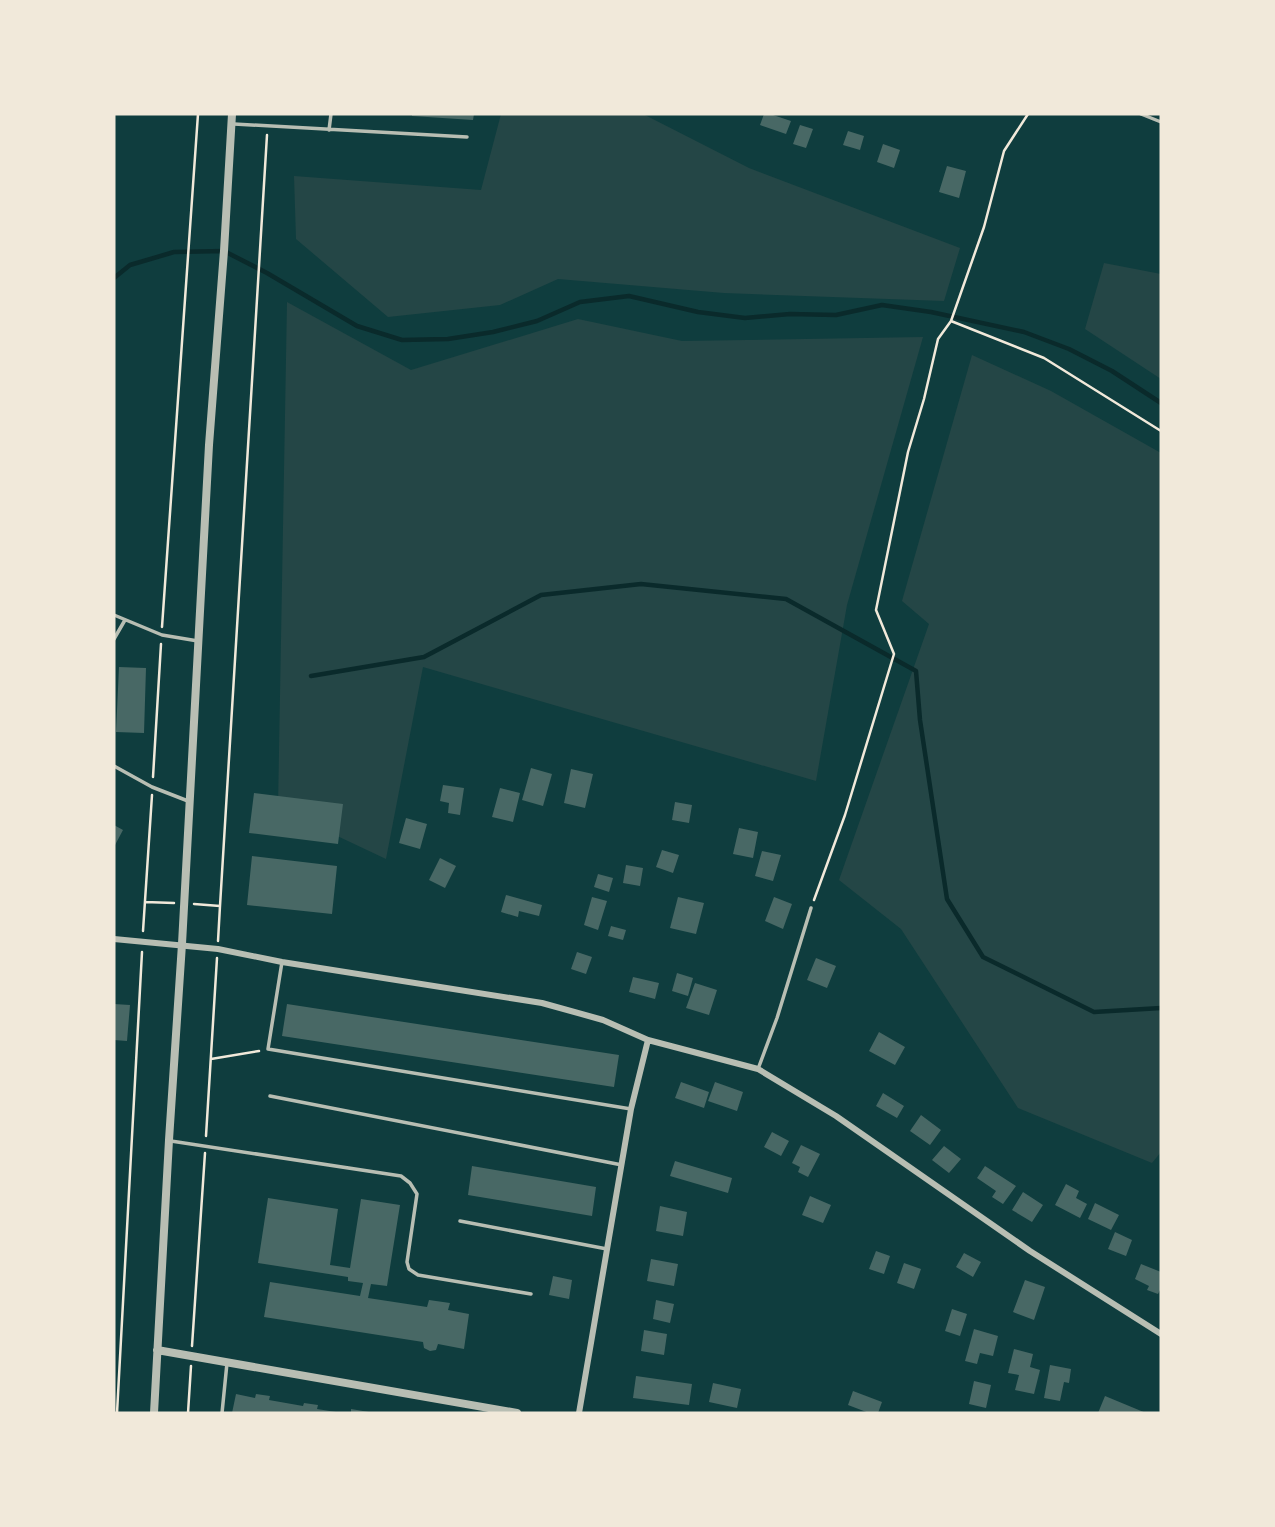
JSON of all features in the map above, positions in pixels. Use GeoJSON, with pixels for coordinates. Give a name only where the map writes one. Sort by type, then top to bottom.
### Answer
{"type":"FeatureCollection","features":[{"type":"Feature","properties":{"kind":"street"},"geometry":{"type":"LineString","coordinates":[[154,1413],[209,444],[232,114]]}},
{"type":"Feature","properties":{"kind":"street"},"geometry":{"type":"LineString","coordinates":[[114,939],[218,949],[282,962],[542,1003],[603,1020],[648,1040],[758,1069],[836,1116],[1030,1251],[1161,1334]]}},
{"type":"Feature","properties":{"kind":"street"},"geometry":{"type":"LineString","coordinates":[[579,1413],[631,1110],[648,1040]]}},
{"type":"Feature","properties":{"kind":"street"},"geometry":{"type":"LineString","coordinates":[[157,1350],[517,1413]]}},
{"type":"Feature","properties":{"kind":"lane"},"geometry":{"type":"LineString","coordinates":[[329,130],[331,114]]}},
{"type":"Feature","properties":{"kind":"lane"},"geometry":{"type":"LineString","coordinates":[[1141,114],[1161,122]]}},
{"type":"Feature","properties":{"kind":"lane"},"geometry":{"type":"LineString","coordinates":[[232,124],[467,137]]}},
{"type":"Feature","properties":{"kind":"lane"},"geometry":{"type":"LineString","coordinates":[[114,615],[162,635],[198,641]]}},
{"type":"Feature","properties":{"kind":"lane"},"geometry":{"type":"LineString","coordinates":[[114,639],[125,620]]}},
{"type":"Feature","properties":{"kind":"lane"},"geometry":{"type":"LineString","coordinates":[[114,766],[152,788],[190,802]]}},
{"type":"Feature","properties":{"kind":"lane"},"geometry":{"type":"LineString","coordinates":[[758,1069],[811,908]]}},
{"type":"Feature","properties":{"kind":"lane"},"geometry":{"type":"LineString","coordinates":[[282,962],[268,1049],[631,1110]]}},
{"type":"Feature","properties":{"kind":"lane"},"geometry":{"type":"LineString","coordinates":[[270,1096],[622,1165]]}},
{"type":"Feature","properties":{"kind":"lane"},"geometry":{"type":"LineString","coordinates":[[169,1140],[401,1176],[417,1194],[407,1262],[409,1269],[418,1275],[531,1294]]}},
{"type":"Feature","properties":{"kind":"lane"},"geometry":{"type":"LineString","coordinates":[[460,1221],[607,1249]]}},
{"type":"Feature","properties":{"kind":"lane"},"geometry":{"type":"LineString","coordinates":[[222,1413],[227,1363]]}},
{"type":"Feature","properties":{"kind":"path"},"geometry":{"type":"LineString","coordinates":[[117,1413],[142,942],[198,114]]}},
{"type":"Feature","properties":{"kind":"path"},"geometry":{"type":"LineString","coordinates":[[811,908],[845,815],[894,654],[876,610],[908,452],[938,339],[951,321],[984,227],[1004,151],[1028,114]]}},
{"type":"Feature","properties":{"kind":"path"},"geometry":{"type":"LineString","coordinates":[[205,1139],[268,126]]}},
{"type":"Feature","properties":{"kind":"path"},"geometry":{"type":"LineString","coordinates":[[951,321],[1044,358],[1161,431]]}},
{"type":"Feature","properties":{"kind":"path"},"geometry":{"type":"LineString","coordinates":[[145,902],[220,906]]}},
{"type":"Feature","properties":{"kind":"path"},"geometry":{"type":"LineString","coordinates":[[211,1059],[268,1049]]}},
{"type":"Feature","properties":{"kind":"path"},"geometry":{"type":"LineString","coordinates":[[188,1413],[205,1153]]}},
{"type":"Feature","properties":{"kind":"shaded area"},"geometry":{"type":"Polygon","coordinates":[[[501,114],[643,114],[749,168],[960,248],[944,301],[724,293],[558,279],[500,305],[388,317],[296,239],[294,176],[481,190],[501,114]]]}},
{"type":"Feature","properties":{"kind":"shaded area"},"geometry":{"type":"Polygon","coordinates":[[[1104,263],[1161,274],[1161,379],[1085,329],[1104,263]]]}},
{"type":"Feature","properties":{"kind":"shaded area"},"geometry":{"type":"Polygon","coordinates":[[[287,302],[411,370],[578,319],[682,341],[923,337],[847,605],[816,781],[423,667],[386,859],[278,808],[287,302]]]}},
{"type":"Feature","properties":{"kind":"shaded area"},"geometry":{"type":"Polygon","coordinates":[[[972,355],[1051,391],[1161,453],[1161,1152],[1152,1163],[1018,1108],[901,929],[839,880],[929,624],[902,601],[972,355]]]}},
{"type":"Feature","properties":{"kind":"building"},"geometry":{"type":"Polygon","coordinates":[[[412,114],[474,114],[473,120],[412,114]]]}},
{"type":"Feature","properties":{"kind":"building"},"geometry":{"type":"Polygon","coordinates":[[[764,114],[791,121],[786,134],[760,125],[764,114]]]}},
{"type":"Feature","properties":{"kind":"building"},"geometry":{"type":"Polygon","coordinates":[[[800,125],[813,129],[806,148],[793,144],[800,125]]]}},
{"type":"Feature","properties":{"kind":"building"},"geometry":{"type":"Polygon","coordinates":[[[848,131],[864,136],[860,150],[843,145],[848,131]]]}},
{"type":"Feature","properties":{"kind":"building"},"geometry":{"type":"Polygon","coordinates":[[[883,144],[900,150],[894,168],[877,162],[883,144]]]}},
{"type":"Feature","properties":{"kind":"building"},"geometry":{"type":"Polygon","coordinates":[[[947,166],[966,171],[959,198],[939,192],[947,166]]]}},
{"type":"Feature","properties":{"kind":"building"},"geometry":{"type":"Polygon","coordinates":[[[119,667],[146,668],[144,733],[116,732],[119,667]]]}},
{"type":"Feature","properties":{"kind":"building"},"geometry":{"type":"Polygon","coordinates":[[[531,768],[552,774],[543,806],[522,800],[531,768]]]}},
{"type":"Feature","properties":{"kind":"building"},"geometry":{"type":"Polygon","coordinates":[[[571,769],[593,774],[585,808],[564,803],[571,769]]]}},
{"type":"Feature","properties":{"kind":"building"},"geometry":{"type":"Polygon","coordinates":[[[443,785],[464,788],[460,815],[448,813],[449,803],[440,801],[443,785]]]}},
{"type":"Feature","properties":{"kind":"building"},"geometry":{"type":"Polygon","coordinates":[[[500,788],[520,793],[513,822],[492,817],[500,788]]]}},
{"type":"Feature","properties":{"kind":"building"},"geometry":{"type":"Polygon","coordinates":[[[254,793],[343,804],[338,844],[249,833],[254,793]]]}},
{"type":"Feature","properties":{"kind":"building"},"geometry":{"type":"Polygon","coordinates":[[[675,802],[692,805],[689,823],[672,820],[675,802]]]}},
{"type":"Feature","properties":{"kind":"building"},"geometry":{"type":"Polygon","coordinates":[[[406,818],[427,824],[420,849],[399,843],[406,818]]]}},
{"type":"Feature","properties":{"kind":"building"},"geometry":{"type":"Polygon","coordinates":[[[114,825],[123,830],[114,847],[114,825]]]}},
{"type":"Feature","properties":{"kind":"building"},"geometry":{"type":"Polygon","coordinates":[[[739,828],[758,832],[753,858],[733,854],[739,828]]]}},
{"type":"Feature","properties":{"kind":"building"},"geometry":{"type":"Polygon","coordinates":[[[662,850],[679,855],[673,873],[656,867],[662,850]]]}},
{"type":"Feature","properties":{"kind":"building"},"geometry":{"type":"Polygon","coordinates":[[[762,851],[781,855],[773,881],[755,876],[762,851]]]}},
{"type":"Feature","properties":{"kind":"building"},"geometry":{"type":"Polygon","coordinates":[[[252,856],[337,866],[332,914],[247,905],[252,856]]]}},
{"type":"Feature","properties":{"kind":"building"},"geometry":{"type":"Polygon","coordinates":[[[440,858],[456,866],[445,888],[429,880],[440,858]]]}},
{"type":"Feature","properties":{"kind":"building"},"geometry":{"type":"Polygon","coordinates":[[[626,865],[643,868],[640,886],[623,883],[626,865]]]}},
{"type":"Feature","properties":{"kind":"building"},"geometry":{"type":"Polygon","coordinates":[[[598,874],[613,878],[609,892],[594,887],[598,874]]]}},
{"type":"Feature","properties":{"kind":"building"},"geometry":{"type":"Polygon","coordinates":[[[506,895],[542,905],[539,916],[519,911],[518,917],[501,912],[506,895]]]}},
{"type":"Feature","properties":{"kind":"building"},"geometry":{"type":"Polygon","coordinates":[[[592,897],[607,901],[598,930],[584,925],[592,897]]]}},
{"type":"Feature","properties":{"kind":"building"},"geometry":{"type":"Polygon","coordinates":[[[678,897],[704,903],[696,934],[670,928],[678,897]]]}},
{"type":"Feature","properties":{"kind":"building"},"geometry":{"type":"Polygon","coordinates":[[[774,897],[792,904],[783,929],[765,921],[774,897]]]}},
{"type":"Feature","properties":{"kind":"building"},"geometry":{"type":"Polygon","coordinates":[[[611,926],[626,930],[623,940],[608,936],[611,926]]]}},
{"type":"Feature","properties":{"kind":"building"},"geometry":{"type":"Polygon","coordinates":[[[577,952],[592,957],[586,974],[571,969],[577,952]]]}},
{"type":"Feature","properties":{"kind":"building"},"geometry":{"type":"Polygon","coordinates":[[[816,958],[836,966],[827,988],[807,980],[816,958]]]}},
{"type":"Feature","properties":{"kind":"building"},"geometry":{"type":"Polygon","coordinates":[[[677,973],[693,978],[688,996],[672,991],[677,973]]]}},
{"type":"Feature","properties":{"kind":"building"},"geometry":{"type":"Polygon","coordinates":[[[633,977],[659,983],[655,999],[629,992],[633,977]]]}},
{"type":"Feature","properties":{"kind":"building"},"geometry":{"type":"Polygon","coordinates":[[[695,983],[717,990],[709,1015],[686,1008],[695,983]]]}},
{"type":"Feature","properties":{"kind":"building"},"geometry":{"type":"Polygon","coordinates":[[[114,1004],[130,1005],[127,1041],[114,1040],[114,1004]]]}},
{"type":"Feature","properties":{"kind":"building"},"geometry":{"type":"Polygon","coordinates":[[[287,1004],[619,1055],[614,1087],[282,1036],[287,1004]]]}},
{"type":"Feature","properties":{"kind":"building"},"geometry":{"type":"Polygon","coordinates":[[[879,1032],[905,1047],[895,1065],[869,1051],[879,1032]]]}},
{"type":"Feature","properties":{"kind":"building"},"geometry":{"type":"Polygon","coordinates":[[[681,1082],[709,1092],[704,1108],[675,1098],[681,1082]]]}},
{"type":"Feature","properties":{"kind":"building"},"geometry":{"type":"Polygon","coordinates":[[[715,1082],[743,1092],[737,1111],[708,1101],[715,1082]]]}},
{"type":"Feature","properties":{"kind":"building"},"geometry":{"type":"Polygon","coordinates":[[[883,1093],[904,1106],[897,1118],[876,1106],[883,1093]]]}},
{"type":"Feature","properties":{"kind":"building"},"geometry":{"type":"Polygon","coordinates":[[[921,1115],[941,1130],[930,1145],[910,1131],[921,1115]]]}},
{"type":"Feature","properties":{"kind":"building"},"geometry":{"type":"Polygon","coordinates":[[[772,1132],[789,1141],[781,1156],[764,1147],[772,1132]]]}},
{"type":"Feature","properties":{"kind":"building"},"geometry":{"type":"Polygon","coordinates":[[[801,1145],[820,1154],[808,1177],[798,1172],[800,1167],[792,1163],[801,1145]]]}},
{"type":"Feature","properties":{"kind":"building"},"geometry":{"type":"Polygon","coordinates":[[[944,1146],[961,1159],[949,1173],[932,1160],[944,1146]]]}},
{"type":"Feature","properties":{"kind":"building"},"geometry":{"type":"Polygon","coordinates":[[[675,1161],[732,1178],[728,1193],[670,1176],[675,1161]]]}},
{"type":"Feature","properties":{"kind":"building"},"geometry":{"type":"Polygon","coordinates":[[[472,1166],[596,1187],[592,1216],[468,1195],[472,1166]]]}},
{"type":"Feature","properties":{"kind":"building"},"geometry":{"type":"Polygon","coordinates":[[[985,1166],[1016,1186],[1003,1204],[992,1197],[996,1191],[977,1178],[985,1166]]]}},
{"type":"Feature","properties":{"kind":"building"},"geometry":{"type":"Polygon","coordinates":[[[1066,1184],[1079,1191],[1076,1198],[1087,1204],[1080,1218],[1055,1205],[1066,1184]]]}},
{"type":"Feature","properties":{"kind":"building"},"geometry":{"type":"Polygon","coordinates":[[[1023,1192],[1043,1205],[1032,1222],[1012,1210],[1023,1192]]]}},
{"type":"Feature","properties":{"kind":"building"},"geometry":{"type":"Polygon","coordinates":[[[810,1196],[831,1205],[823,1223],[802,1215],[810,1196]]]}},
{"type":"Feature","properties":{"kind":"building"},"geometry":{"type":"Polygon","coordinates":[[[268,1198],[338,1209],[330,1265],[350,1268],[361,1199],[400,1205],[387,1286],[371,1284],[368,1298],[427,1307],[429,1300],[450,1303],[448,1310],[469,1314],[464,1349],[438,1344],[436,1350],[430,1351],[424,1348],[423,1342],[264,1317],[270,1282],[360,1296],[363,1283],[348,1281],[348,1277],[258,1263],[268,1198]]]}},
{"type":"Feature","properties":{"kind":"building"},"geometry":{"type":"Polygon","coordinates":[[[1095,1203],[1119,1215],[1111,1230],[1088,1219],[1095,1203]]]}},
{"type":"Feature","properties":{"kind":"building"},"geometry":{"type":"Polygon","coordinates":[[[660,1206],[687,1212],[683,1236],[656,1231],[660,1206]]]}},
{"type":"Feature","properties":{"kind":"building"},"geometry":{"type":"Polygon","coordinates":[[[1115,1232],[1132,1240],[1126,1256],[1108,1249],[1115,1232]]]}},
{"type":"Feature","properties":{"kind":"building"},"geometry":{"type":"Polygon","coordinates":[[[876,1251],[890,1256],[884,1274],[869,1269],[876,1251]]]}},
{"type":"Feature","properties":{"kind":"building"},"geometry":{"type":"Polygon","coordinates":[[[964,1253],[981,1262],[973,1277],[956,1267],[964,1253]]]}},
{"type":"Feature","properties":{"kind":"building"},"geometry":{"type":"Polygon","coordinates":[[[651,1259],[678,1264],[674,1286],[647,1281],[651,1259]]]}},
{"type":"Feature","properties":{"kind":"building"},"geometry":{"type":"Polygon","coordinates":[[[904,1263],[921,1269],[914,1289],[897,1283],[904,1263]]]}},
{"type":"Feature","properties":{"kind":"building"},"geometry":{"type":"Polygon","coordinates":[[[1141,1264],[1161,1272],[1161,1288],[1158,1294],[1147,1290],[1149,1286],[1135,1279],[1141,1264]]]}},
{"type":"Feature","properties":{"kind":"building"},"geometry":{"type":"Polygon","coordinates":[[[553,1276],[572,1280],[569,1299],[549,1295],[553,1276]]]}},
{"type":"Feature","properties":{"kind":"building"},"geometry":{"type":"Polygon","coordinates":[[[1025,1280],[1045,1287],[1034,1320],[1013,1312],[1025,1280]]]}},
{"type":"Feature","properties":{"kind":"building"},"geometry":{"type":"Polygon","coordinates":[[[656,1300],[674,1304],[670,1323],[653,1319],[656,1300]]]}},
{"type":"Feature","properties":{"kind":"building"},"geometry":{"type":"Polygon","coordinates":[[[952,1309],[967,1314],[960,1336],[945,1331],[952,1309]]]}},
{"type":"Feature","properties":{"kind":"building"},"geometry":{"type":"Polygon","coordinates":[[[974,1329],[998,1336],[993,1356],[980,1353],[977,1364],[965,1361],[974,1329]]]}},
{"type":"Feature","properties":{"kind":"building"},"geometry":{"type":"Polygon","coordinates":[[[644,1330],[667,1334],[664,1355],[641,1351],[644,1330]]]}},
{"type":"Feature","properties":{"kind":"building"},"geometry":{"type":"Polygon","coordinates":[[[1014,1349],[1033,1354],[1030,1367],[1040,1370],[1034,1394],[1015,1390],[1019,1375],[1008,1373],[1014,1349]]]}},
{"type":"Feature","properties":{"kind":"building"},"geometry":{"type":"Polygon","coordinates":[[[1050,1365],[1071,1369],[1069,1383],[1064,1382],[1060,1401],[1044,1398],[1050,1365]]]}},
{"type":"Feature","properties":{"kind":"building"},"geometry":{"type":"Polygon","coordinates":[[[636,1376],[692,1384],[689,1405],[633,1398],[636,1376]]]}},
{"type":"Feature","properties":{"kind":"building"},"geometry":{"type":"Polygon","coordinates":[[[974,1381],[991,1385],[986,1408],[969,1404],[974,1381]]]}},
{"type":"Feature","properties":{"kind":"building"},"geometry":{"type":"Polygon","coordinates":[[[713,1383],[741,1389],[737,1408],[709,1402],[713,1383]]]}},
{"type":"Feature","properties":{"kind":"building"},"geometry":{"type":"Polygon","coordinates":[[[853,1391],[882,1402],[878,1413],[869,1413],[848,1405],[853,1391]]]}},
{"type":"Feature","properties":{"kind":"building"},"geometry":{"type":"Polygon","coordinates":[[[236,1394],[255,1398],[256,1394],[270,1396],[269,1400],[303,1406],[304,1403],[318,1405],[317,1409],[336,1413],[232,1413],[236,1394]]]}},
{"type":"Feature","properties":{"kind":"building"},"geometry":{"type":"Polygon","coordinates":[[[1105,1396],[1146,1413],[1098,1413],[1105,1396]]]}},
{"type":"Feature","properties":{"kind":"building"},"geometry":{"type":"Polygon","coordinates":[[[351,1409],[369,1412],[369,1413],[351,1413],[351,1409]]]}},
{"type":"Feature","properties":{"kind":"waterway"},"geometry":{"type":"LineString","coordinates":[[114,278],[130,265],[174,252],[224,251],[357,326],[402,340],[448,339],[493,332],[537,321],[580,302],[629,296],[698,312],[745,318],[790,314],[836,315],[882,305],[931,312],[1024,332],[1069,349],[1112,371],[1161,403]]}},
{"type":"Feature","properties":{"kind":"waterway"},"geometry":{"type":"LineString","coordinates":[[311,676],[424,657],[541,595],[641,584],[786,599],[916,671],[920,720],[947,899],[983,957],[1094,1012],[1161,1008]]}}]}
